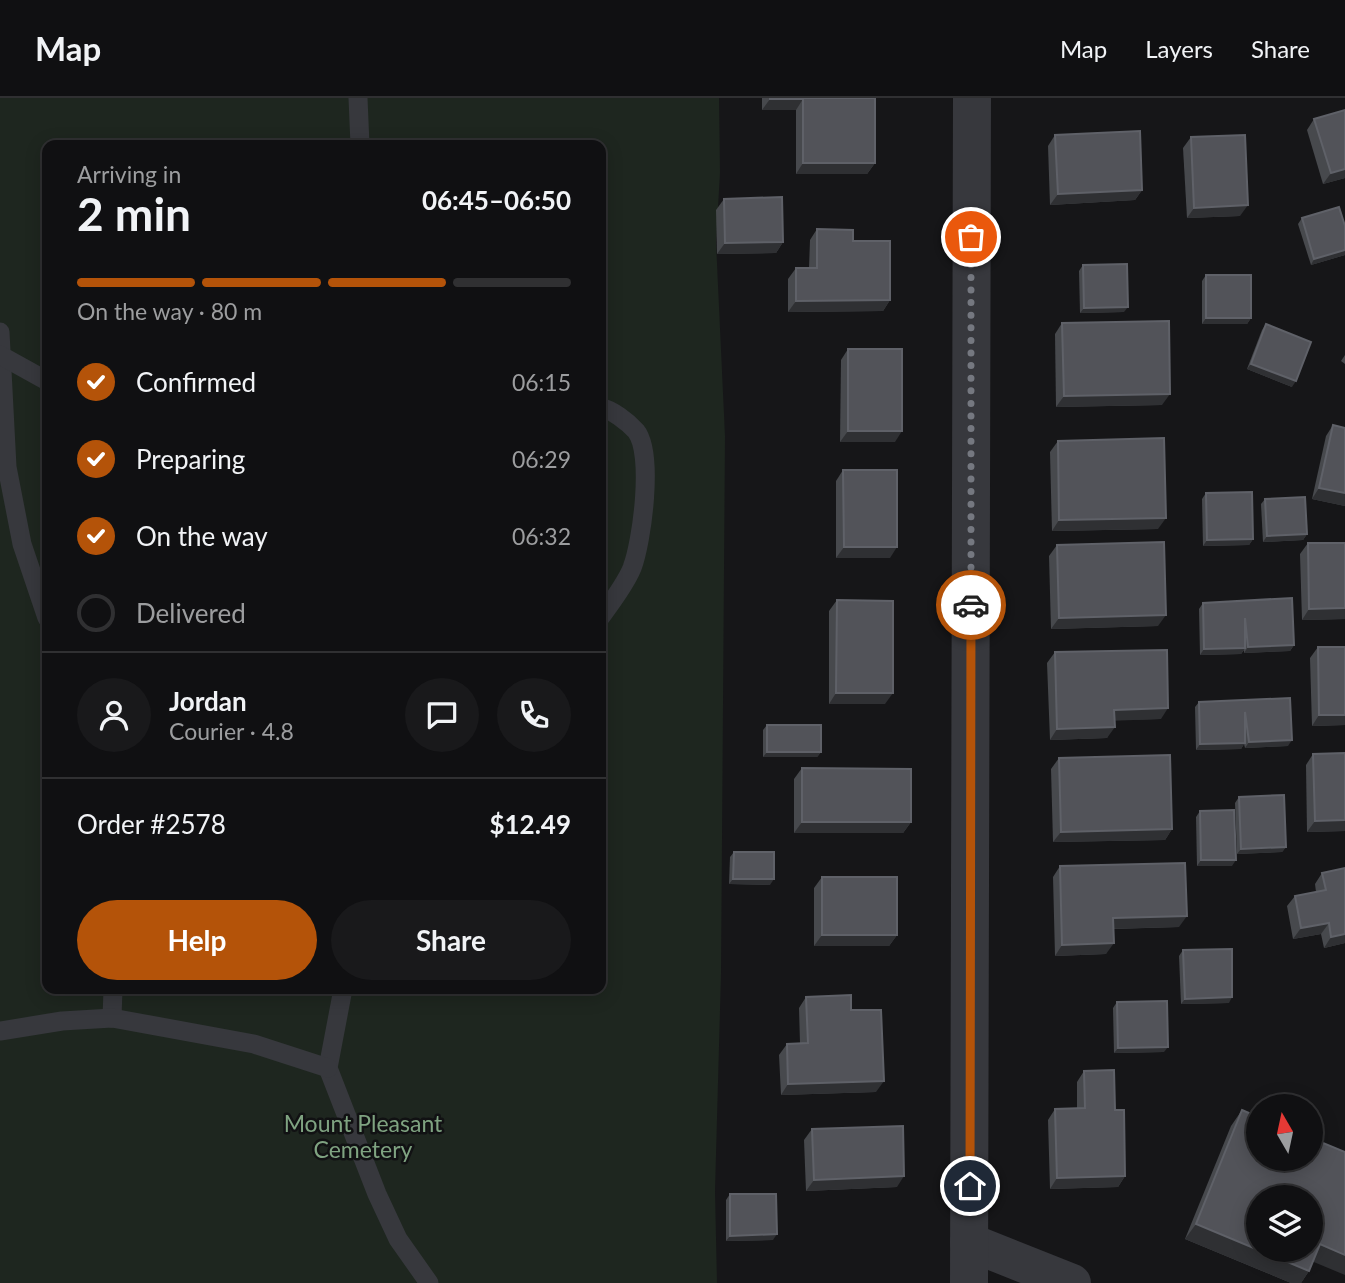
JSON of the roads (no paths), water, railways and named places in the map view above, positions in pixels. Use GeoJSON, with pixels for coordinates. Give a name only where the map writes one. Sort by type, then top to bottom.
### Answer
{"type":"FeatureCollection","features":[{"type":"Feature","properties":{"kind":"street"},"geometry":{"type":"LineString","coordinates":[[969,1283],[972,98]]}},
{"type":"Feature","properties":{"kind":"street"},"geometry":{"type":"LineString","coordinates":[[969,1242],[1072,1283]]}},
{"type":"Feature","properties":{"kind":"lane"},"geometry":{"type":"LineString","coordinates":[[358,98],[360,140]]}},
{"type":"Feature","properties":{"kind":"lane"},"geometry":{"type":"LineString","coordinates":[[0,332],[8,467],[22,544],[42,603]]}},
{"type":"Feature","properties":{"kind":"lane"},"geometry":{"type":"LineString","coordinates":[[1,355],[42,378]]}},
{"type":"Feature","properties":{"kind":"lane"},"geometry":{"type":"LineString","coordinates":[[606,408],[637,432],[644,459],[644,512],[631,568],[606,608]]}},
{"type":"Feature","properties":{"kind":"lane"},"geometry":{"type":"LineString","coordinates":[[112,1018],[113,994]]}},
{"type":"Feature","properties":{"kind":"lane"},"geometry":{"type":"LineString","coordinates":[[342,994],[328,1068],[377,1194],[398,1239],[429,1283]]}},
{"type":"Feature","properties":{"kind":"lane"},"geometry":{"type":"LineString","coordinates":[[0,1031],[62,1021],[112,1018],[254,1044],[328,1068]]}},
{"type":"Feature","properties":{"kind":"park label","name":"Mount Pleasant Cemetery"},"geometry":{"type":"Point","coordinates":[363,1136]}}]}
